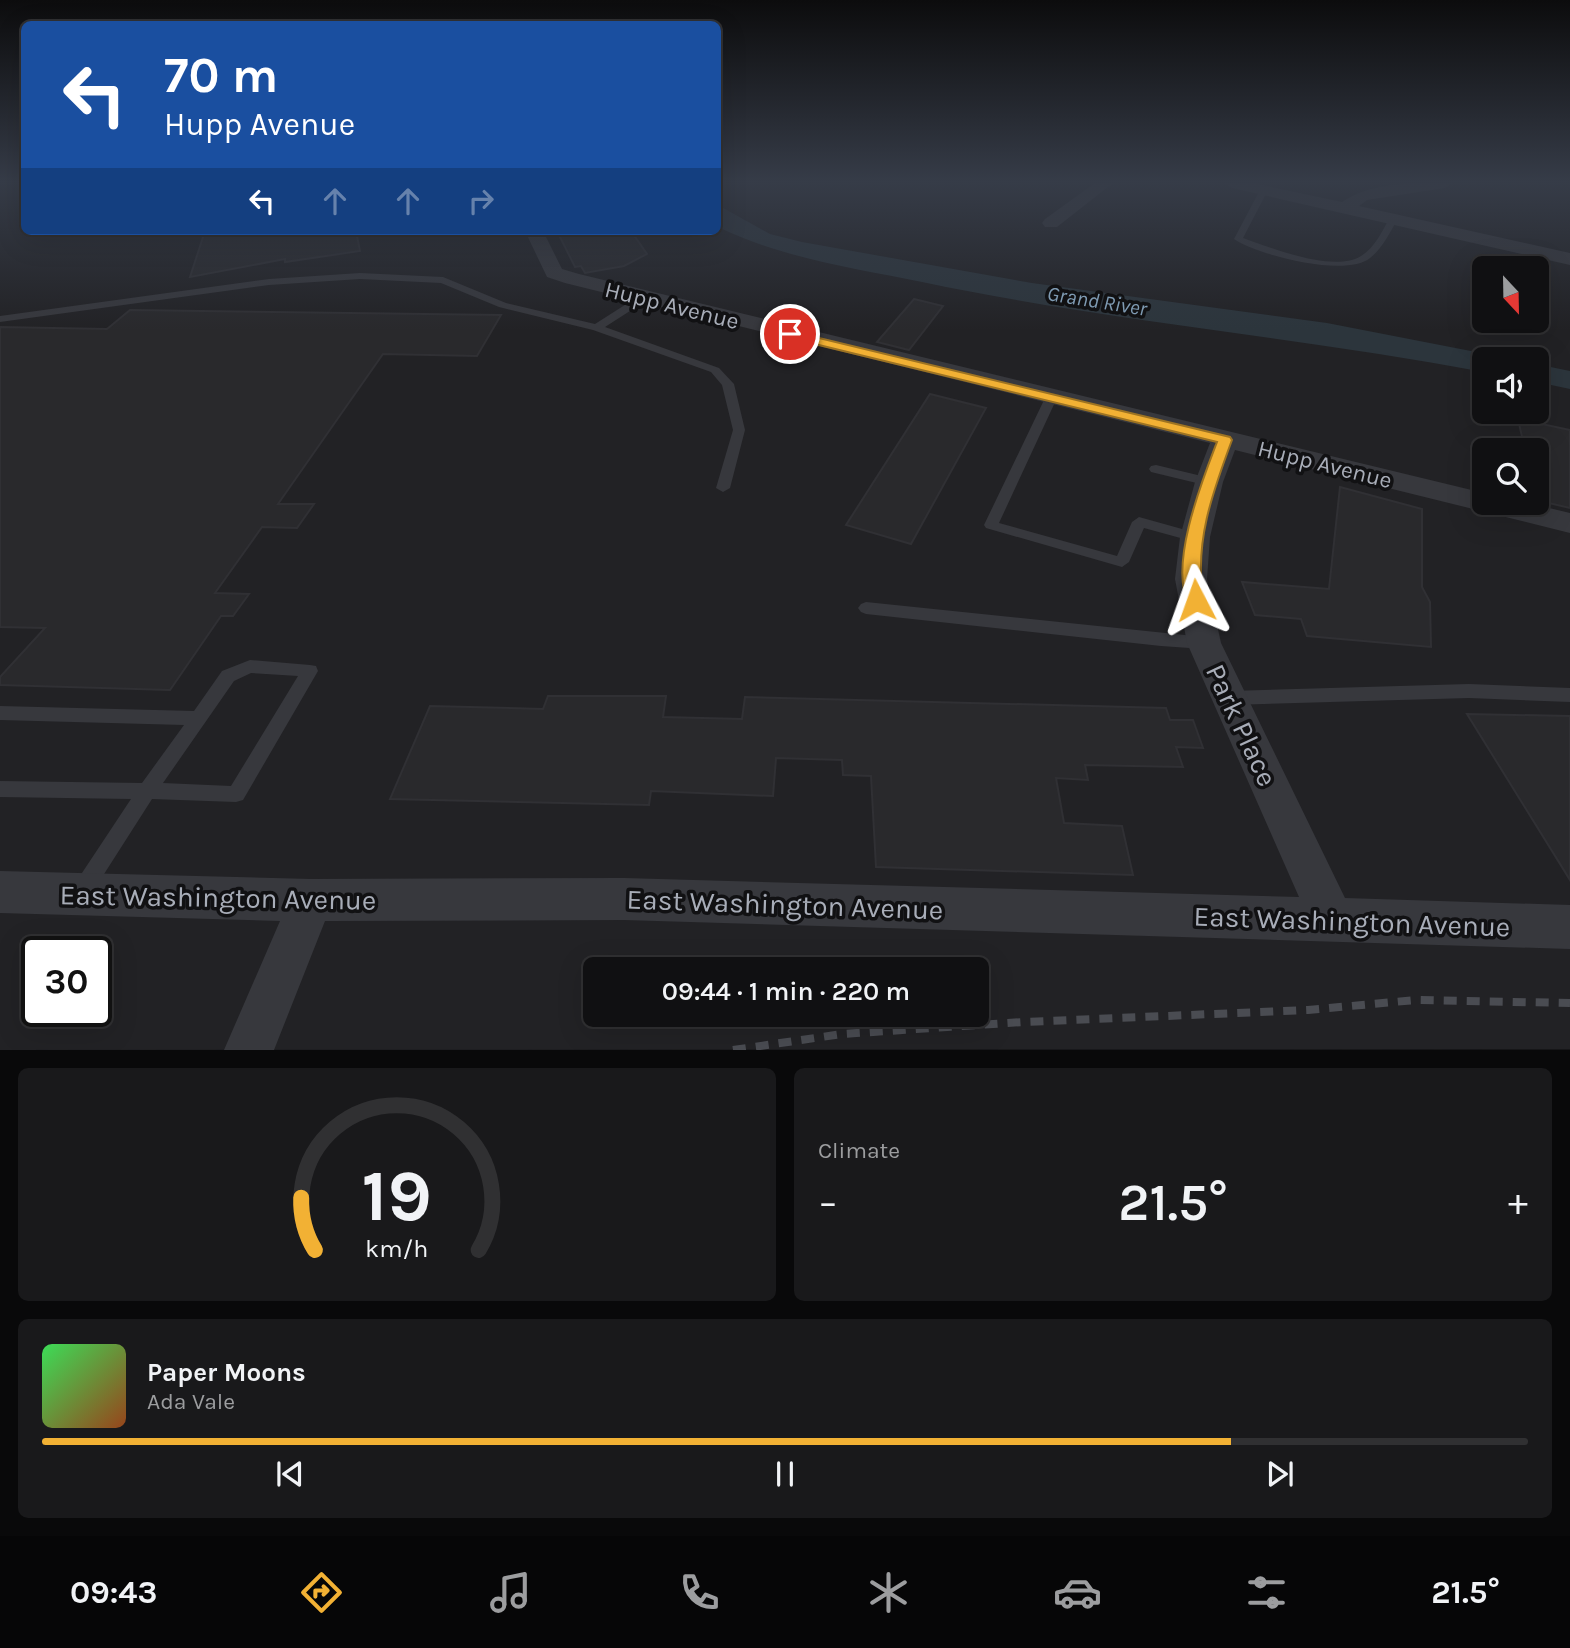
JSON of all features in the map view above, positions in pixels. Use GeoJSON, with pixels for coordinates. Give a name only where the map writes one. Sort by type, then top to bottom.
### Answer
{"type":"FeatureCollection","features":[{"type":"Feature","properties":{"kind":"street"},"geometry":{"type":"LineString","coordinates":[[1454,232],[1570,259]]}},
{"type":"Feature","properties":{"kind":"street","name":"Hupp Avenue"},"geometry":{"type":"LineString","coordinates":[[536,235],[554,272],[643,298],[1570,523]]}},
{"type":"Feature","properties":{"kind":"street","name":"Park Place"},"geometry":{"type":"LineString","coordinates":[[1225,440],[1209,482],[1195,537],[1191,579],[1204,643],[1332,920]]}},
{"type":"Feature","properties":{"kind":"street","name":"East Washington Avenue"},"geometry":{"type":"LineString","coordinates":[[0,892],[311,900],[624,899],[1570,927]]}},
{"type":"Feature","properties":{"kind":"street"},"geometry":{"type":"LineString","coordinates":[[249,1049],[311,900]]}},
{"type":"Feature","properties":{"kind":"lane"},"geometry":{"type":"LineString","coordinates":[[1242,232],[1238,239],[1270,251],[1339,265],[1364,258],[1384,232]]}},
{"type":"Feature","properties":{"kind":"lane"},"geometry":{"type":"LineString","coordinates":[[0,319],[269,282],[360,276],[443,280],[503,305],[597,328],[715,370],[728,384],[739,429],[723,488]]}},
{"type":"Feature","properties":{"kind":"lane"},"geometry":{"type":"LineString","coordinates":[[597,328],[643,298]]}},
{"type":"Feature","properties":{"kind":"lane"},"geometry":{"type":"LineString","coordinates":[[1051,398],[992,525],[1122,562],[1139,522],[1195,537]]}},
{"type":"Feature","properties":{"kind":"lane"},"geometry":{"type":"LineString","coordinates":[[1156,469],[1209,482]]}},
{"type":"Feature","properties":{"kind":"lane"},"geometry":{"type":"LineString","coordinates":[[866,608],[1204,643]]}},
{"type":"Feature","properties":{"kind":"lane"},"geometry":{"type":"LineString","coordinates":[[0,789],[147,791],[236,794],[310,671],[250,666],[228,676],[147,791],[78,896]]}},
{"type":"Feature","properties":{"kind":"lane"},"geometry":{"type":"LineString","coordinates":[[1229,698],[1469,691],[1570,695]]}},
{"type":"Feature","properties":{"kind":"lane"},"geometry":{"type":"LineString","coordinates":[[0,712],[198,718]]}},
{"type":"Feature","properties":{"kind":"shaded area"},"geometry":{"type":"Polygon","coordinates":[[[0,232],[21,232],[21,235],[721,235],[721,232],[1570,232],[1570,1049],[0,1050],[0,232]]]}},
{"type":"Feature","properties":{"kind":"water","name":"Grand River"},"geometry":{"type":"Polygon","coordinates":[[[729,232],[766,232],[802,242],[1032,283],[1327,323],[1472,351],[1472,370],[992,296],[844,267],[767,247],[729,232]]]}},
{"type":"Feature","properties":{"kind":"water"},"geometry":{"type":"Polygon","coordinates":[[[1549,367],[1570,371],[1570,389],[1549,385],[1549,367]]]}},
{"type":"Feature","properties":{"kind":"building"},"geometry":{"type":"Polygon","coordinates":[[[204,235],[357,235],[360,251],[285,262],[285,259],[190,277],[204,235]]]}},
{"type":"Feature","properties":{"kind":"building"},"geometry":{"type":"Polygon","coordinates":[[[559,235],[634,235],[647,254],[624,266],[585,273],[581,266],[575,267],[559,235]]]}},
{"type":"Feature","properties":{"kind":"building"},"geometry":{"type":"Polygon","coordinates":[[[914,299],[943,306],[909,350],[877,342],[914,299]]]}},
{"type":"Feature","properties":{"kind":"building"},"geometry":{"type":"Polygon","coordinates":[[[130,310],[501,315],[477,356],[383,354],[278,504],[314,504],[297,528],[262,527],[215,593],[249,594],[233,616],[221,616],[170,690],[0,685],[0,677],[45,628],[0,627],[0,327],[107,329],[130,310]]]}},
{"type":"Feature","properties":{"kind":"building"},"geometry":{"type":"Polygon","coordinates":[[[930,394],[986,408],[911,544],[846,525],[930,394]]]}},
{"type":"Feature","properties":{"kind":"building"},"geometry":{"type":"Polygon","coordinates":[[[1519,424],[1542,424],[1570,430],[1570,508],[1549,503],[1549,438],[1522,438],[1519,424]]]}},
{"type":"Feature","properties":{"kind":"building"},"geometry":{"type":"Polygon","coordinates":[[[1340,487],[1422,509],[1422,587],[1430,602],[1431,647],[1307,636],[1301,619],[1255,615],[1242,582],[1329,589],[1340,487]]]}},
{"type":"Feature","properties":{"kind":"building"},"geometry":{"type":"Polygon","coordinates":[[[548,696],[666,696],[663,717],[742,719],[745,697],[1166,708],[1170,720],[1193,720],[1203,748],[1176,747],[1183,767],[1085,765],[1088,780],[1056,778],[1064,823],[1122,826],[1133,875],[876,867],[871,776],[843,775],[842,760],[776,758],[773,796],[651,791],[649,805],[390,799],[430,706],[543,709],[548,696]]]}},
{"type":"Feature","properties":{"kind":"building"},"geometry":{"type":"Polygon","coordinates":[[[1467,714],[1570,716],[1570,880],[1467,714]]]}},
{"type":"Feature","properties":{"kind":"railway"},"geometry":{"type":"LineString","coordinates":[[733,1050],[842,1034],[1023,1022],[1308,1010],[1415,1000],[1570,1003]]}},
{"type":"Feature","properties":{"kind":"route"},"geometry":{"type":"LineString","coordinates":[[790,334],[1225,440],[1209,482],[1195,537],[1191,579],[1196,600]]}}]}
